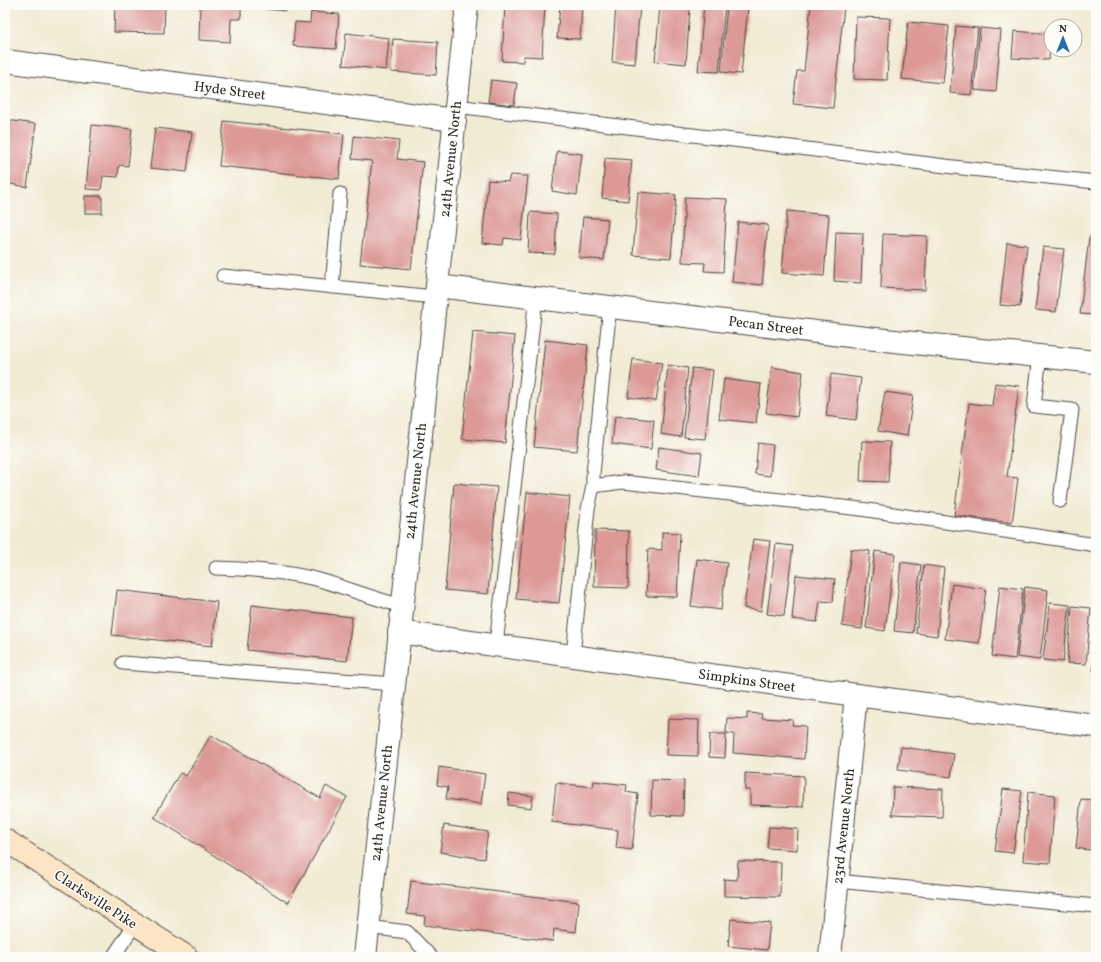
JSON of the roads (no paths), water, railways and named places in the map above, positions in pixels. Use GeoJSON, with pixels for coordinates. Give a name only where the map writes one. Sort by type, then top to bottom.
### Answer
{"type":"FeatureCollection","features":[{"type":"Feature","properties":{"kind":"main road","name":"Clarksville Pike"},"geometry":{"type":"LineString","coordinates":[[5,840],[187,957]]}},
{"type":"Feature","properties":{"kind":"street","name":"24th Avenue North"},"geometry":{"type":"LineString","coordinates":[[365,957],[467,5]]}},
{"type":"Feature","properties":{"kind":"street","name":"Hyde Street"},"geometry":{"type":"LineString","coordinates":[[5,61],[455,113]]}},
{"type":"Feature","properties":{"kind":"street","name":"Pecan Street"},"geometry":{"type":"LineString","coordinates":[[436,292],[536,297],[866,338],[1096,362]]}},
{"type":"Feature","properties":{"kind":"street","name":"Simpkins Street"},"geometry":{"type":"LineString","coordinates":[[399,632],[496,644],[856,695],[1096,726]]}},
{"type":"Feature","properties":{"kind":"street","name":"23rd Avenue North"},"geometry":{"type":"LineString","coordinates":[[830,957],[856,695]]}},
{"type":"Feature","properties":{"kind":"lane"},"geometry":{"type":"LineString","coordinates":[[455,113],[1096,182]]}},
{"type":"Feature","properties":{"kind":"lane"},"geometry":{"type":"LineString","coordinates":[[332,287],[340,194]]}},
{"type":"Feature","properties":{"kind":"lane"},"geometry":{"type":"LineString","coordinates":[[223,276],[332,287],[436,292]]}},
{"type":"Feature","properties":{"kind":"lane"},"geometry":{"type":"LineString","coordinates":[[496,644],[536,297]]}},
{"type":"Feature","properties":{"kind":"lane"},"geometry":{"type":"LineString","coordinates":[[573,655],[588,509],[594,486],[593,474],[610,306]]}},
{"type":"Feature","properties":{"kind":"lane"},"geometry":{"type":"LineString","coordinates":[[1040,355],[1034,406],[1072,410],[1060,501]]}},
{"type":"Feature","properties":{"kind":"lane"},"geometry":{"type":"LineString","coordinates":[[594,486],[623,482],[861,509],[1096,545]]}},
{"type":"Feature","properties":{"kind":"lane"},"geometry":{"type":"LineString","coordinates":[[216,568],[260,570],[316,579],[403,606]]}},
{"type":"Feature","properties":{"kind":"lane"},"geometry":{"type":"LineString","coordinates":[[123,662],[394,684]]}},
{"type":"Feature","properties":{"kind":"lane"},"geometry":{"type":"LineString","coordinates":[[837,881],[1096,906]]}},
{"type":"Feature","properties":{"kind":"lane"},"geometry":{"type":"LineString","coordinates":[[114,957],[136,924]]}},
{"type":"Feature","properties":{"kind":"lane"},"geometry":{"type":"LineString","coordinates":[[368,927],[407,932],[431,957]]}}]}
